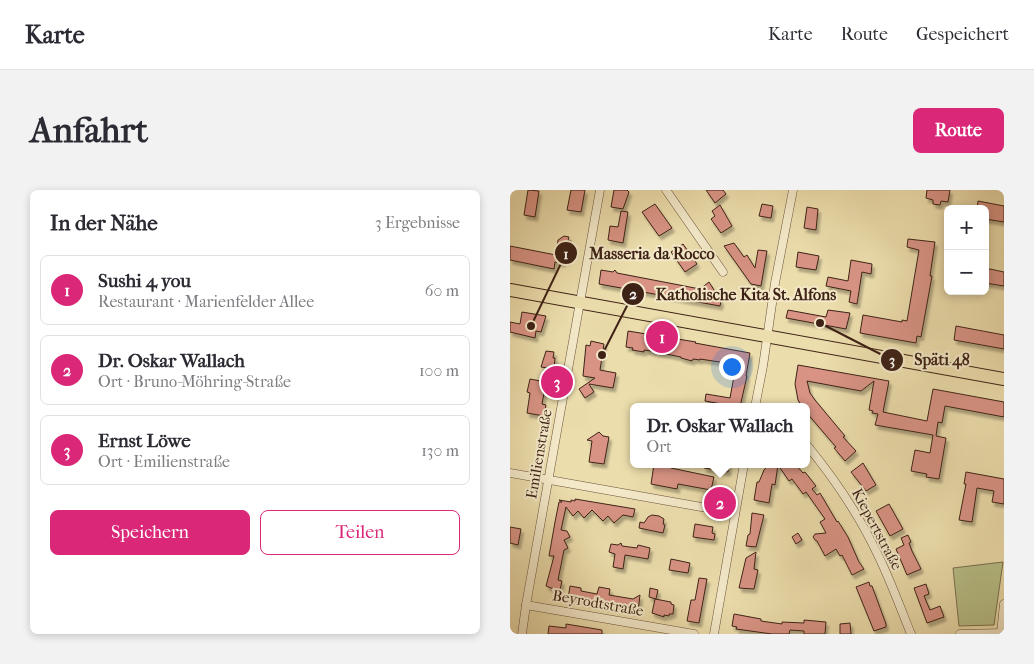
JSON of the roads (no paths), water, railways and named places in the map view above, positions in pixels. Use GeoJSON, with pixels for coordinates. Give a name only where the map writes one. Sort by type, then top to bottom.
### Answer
{"type":"FeatureCollection","features":[{"type":"Feature","properties":{"kind":"main road"},"geometry":{"type":"LineString","coordinates":[[510,290],[1004,379]]}},
{"type":"Feature","properties":{"kind":"street","name":"Emilienstraße"},"geometry":{"type":"LineString","coordinates":[[522,634],[600,190]]}},
{"type":"Feature","properties":{"kind":"street"},"geometry":{"type":"LineString","coordinates":[[666,190],[723,272]]}},
{"type":"Feature","properties":{"kind":"street"},"geometry":{"type":"LineString","coordinates":[[756,403],[775,283],[793,190]]}},
{"type":"Feature","properties":{"kind":"street","name":"Kiepertstraße"},"geometry":{"type":"LineString","coordinates":[[810,449],[839,488],[861,522],[878,555],[911,634]]}},
{"type":"Feature","properties":{"kind":"street"},"geometry":{"type":"LineString","coordinates":[[714,634],[743,468]]}},
{"type":"Feature","properties":{"kind":"street"},"geometry":{"type":"LineString","coordinates":[[510,473],[735,512]]}},
{"type":"Feature","properties":{"kind":"street"},"geometry":{"type":"LineString","coordinates":[[960,634],[1003,633],[1004,604]]}},
{"type":"Feature","properties":{"kind":"street","name":"Beyrodtstraße"},"geometry":{"type":"LineString","coordinates":[[526,605],[694,634]]}},
{"type":"Feature","properties":{"kind":"place","name":"Späti 48"},"geometry":{"type":"Point","coordinates":[820,323]}},
{"type":"Feature","properties":{"kind":"place","name":"Masseria da Rocco"},"geometry":{"type":"Point","coordinates":[531,326]}},
{"type":"Feature","properties":{"kind":"place","name":"Sushi 4 you"},"geometry":{"type":"Point","coordinates":[662,337]}},
{"type":"Feature","properties":{"kind":"place","name":"Katholische Kita St. Alfons"},"geometry":{"type":"Point","coordinates":[602,355]}},
{"type":"Feature","properties":{"kind":"place","name":"Ernst Löwe"},"geometry":{"type":"Point","coordinates":[557,382]}},
{"type":"Feature","properties":{"kind":"place","name":"Dr. Oskar Wallach"},"geometry":{"type":"Point","coordinates":[720,503]}}]}
